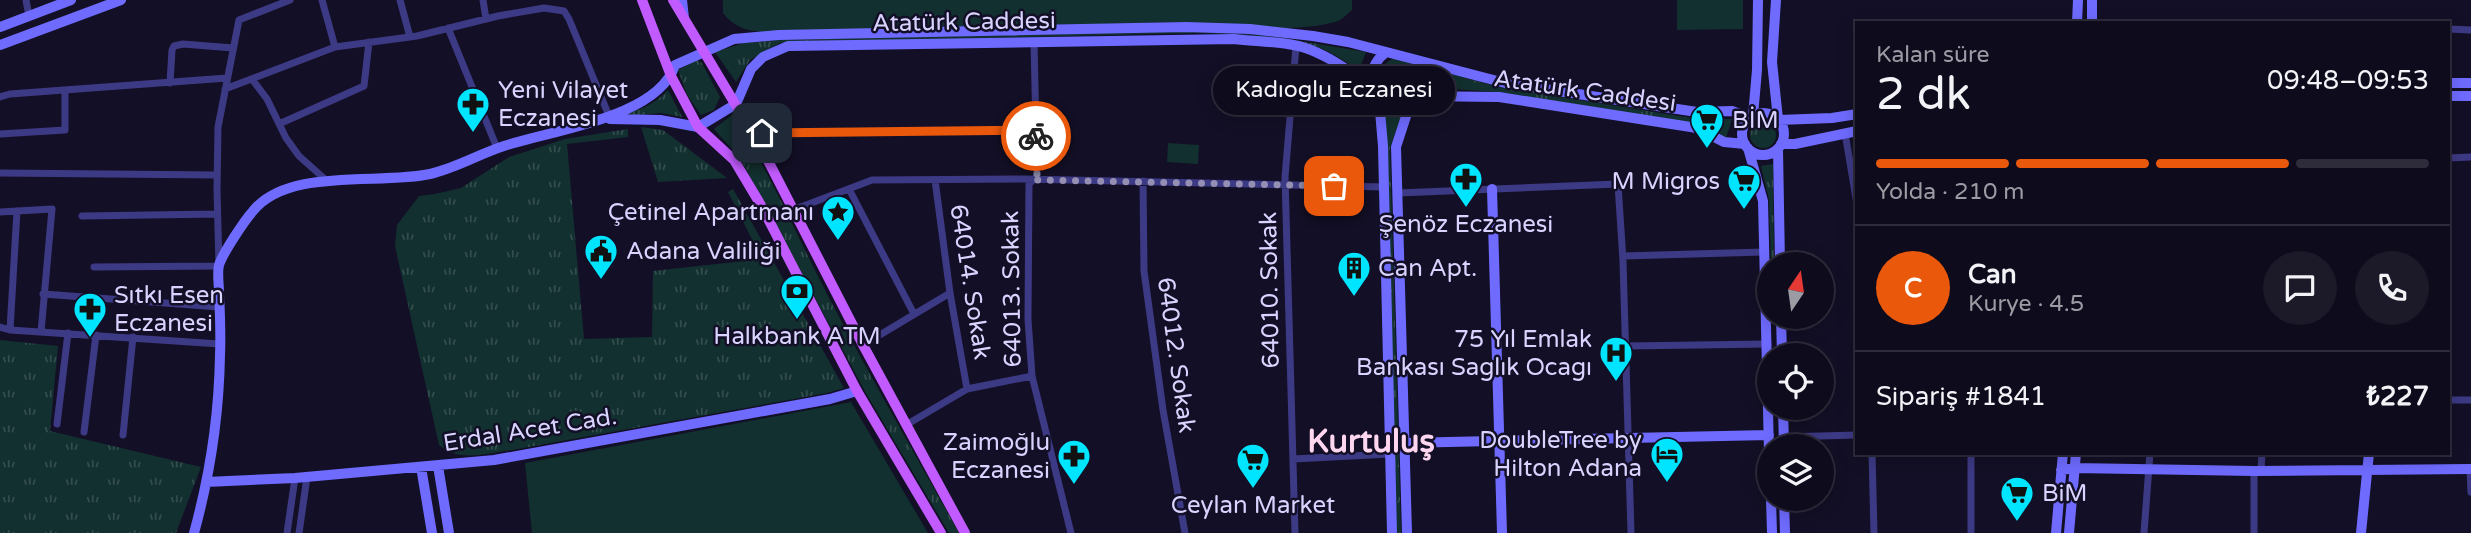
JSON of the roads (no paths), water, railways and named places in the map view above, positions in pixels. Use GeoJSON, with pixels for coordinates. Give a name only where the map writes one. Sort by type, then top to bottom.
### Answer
{"type":"FeatureCollection","features":[{"type":"Feature","properties":{"kind":"main road"},"geometry":{"type":"LineString","coordinates":[[0,46],[121,0]]}},
{"type":"Feature","properties":{"kind":"main road"},"geometry":{"type":"LineString","coordinates":[[642,0],[671,76],[698,127],[734,160],[762,207],[857,391],[941,533]]}},
{"type":"Feature","properties":{"kind":"main road"},"geometry":{"type":"LineString","coordinates":[[673,0],[752,133],[965,533]]}},
{"type":"Feature","properties":{"kind":"main road"},"geometry":{"type":"LineString","coordinates":[[682,0],[684,18]]}},
{"type":"Feature","properties":{"kind":"main road"},"geometry":{"type":"LineString","coordinates":[[1758,0],[1757,70],[1751,117],[1743,128],[1763,201],[1764,252]]}},
{"type":"Feature","properties":{"kind":"main road"},"geometry":{"type":"LineString","coordinates":[[1776,0],[1772,62],[1778,120],[1784,134],[1779,146],[1780,252]]}},
{"type":"Feature","properties":{"kind":"main road"},"geometry":{"type":"LineString","coordinates":[[2077,21],[2078,0]]}},
{"type":"Feature","properties":{"kind":"main road"},"geometry":{"type":"LineString","coordinates":[[2092,0],[2092,21]]}},
{"type":"Feature","properties":{"kind":"main road"},"geometry":{"type":"LineString","coordinates":[[0,27],[65,1]]}},
{"type":"Feature","properties":{"kind":"main road","name":"Atatürk Caddesi"},"geometry":{"type":"LineString","coordinates":[[607,117],[626,111],[650,97],[671,76],[675,65],[733,39],[779,35],[1186,27],[1251,29],[1313,36],[1386,52]]}},
{"type":"Feature","properties":{"kind":"main road","name":"Atatürk Caddesi"},"geometry":{"type":"LineString","coordinates":[[736,104],[751,69],[763,57],[788,46],[1234,39],[1311,50],[1338,64],[1380,93]]}},
{"type":"Feature","properties":{"kind":"main road"},"geometry":{"type":"LineString","coordinates":[[1380,93],[1399,102],[1413,97],[1424,87],[1426,78],[1423,62],[1386,52],[1374,66],[1373,75],[1380,93],[1384,187],[1392,533]]}},
{"type":"Feature","properties":{"kind":"main road","name":"Atatürk Caddesi"},"geometry":{"type":"LineString","coordinates":[[1423,62],[1505,83],[1697,113],[1732,111],[1751,117]]}},
{"type":"Feature","properties":{"kind":"main road"},"geometry":{"type":"LineString","coordinates":[[2450,83],[2471,83]]}},
{"type":"Feature","properties":{"kind":"main road"},"geometry":{"type":"LineString","coordinates":[[2450,96],[2471,96]]}},
{"type":"Feature","properties":{"kind":"main road"},"geometry":{"type":"LineString","coordinates":[[1407,533],[1396,147],[1413,97]]}},
{"type":"Feature","properties":{"kind":"main road","name":"Atatürk Caddesi"},"geometry":{"type":"LineString","coordinates":[[1413,97],[1499,97],[1696,128],[1724,142],[1746,146]]}},
{"type":"Feature","properties":{"kind":"main road"},"geometry":{"type":"LineString","coordinates":[[194,533],[214,439],[220,344],[219,266],[253,210],[268,197],[289,187],[429,175],[476,159],[496,148],[607,117],[660,120],[698,127],[736,104]]}},
{"type":"Feature","properties":{"kind":"main road"},"geometry":{"type":"LineString","coordinates":[[1751,117],[1763,113],[1778,120],[1855,114]]}},
{"type":"Feature","properties":{"kind":"main road"},"geometry":{"type":"LineString","coordinates":[[1746,146],[1753,152],[1766,154],[1779,146],[1855,131]]}},
{"type":"Feature","properties":{"kind":"main road"},"geometry":{"type":"LineString","coordinates":[[1492,189],[1502,533]]}},
{"type":"Feature","properties":{"kind":"main road","name":"Erdal Acet Cad."},"geometry":{"type":"LineString","coordinates":[[206,482],[295,478],[494,460],[830,399],[857,391]]}},
{"type":"Feature","properties":{"kind":"main road"},"geometry":{"type":"LineString","coordinates":[[1404,443],[1757,435]]}},
{"type":"Feature","properties":{"kind":"main road"},"geometry":{"type":"LineString","coordinates":[[2056,533],[2063,455]]}},
{"type":"Feature","properties":{"kind":"main road"},"geometry":{"type":"LineString","coordinates":[[2069,533],[2076,455]]}},
{"type":"Feature","properties":{"kind":"main road"},"geometry":{"type":"LineString","coordinates":[[2361,533],[2368,455]]}},
{"type":"Feature","properties":{"kind":"main road"},"geometry":{"type":"LineString","coordinates":[[438,466],[449,533]]}},
{"type":"Feature","properties":{"kind":"main road"},"geometry":{"type":"LineString","coordinates":[[421,467],[432,533]]}},
{"type":"Feature","properties":{"kind":"main road"},"geometry":{"type":"LineString","coordinates":[[2062,470],[2471,469]]}},
{"type":"Feature","properties":{"kind":"main road"},"geometry":{"type":"LineString","coordinates":[[1771,511],[1772,533]]}},
{"type":"Feature","properties":{"kind":"main road"},"geometry":{"type":"LineString","coordinates":[[1784,511],[1785,533]]}},
{"type":"Feature","properties":{"kind":"street"},"geometry":{"type":"LineString","coordinates":[[26,0],[29,16]]}},
{"type":"Feature","properties":{"kind":"street"},"geometry":{"type":"LineString","coordinates":[[94,267],[219,266],[218,127],[239,20],[290,0]]}},
{"type":"Feature","properties":{"kind":"street"},"geometry":{"type":"LineString","coordinates":[[322,0],[335,47]]}},
{"type":"Feature","properties":{"kind":"street"},"geometry":{"type":"LineString","coordinates":[[400,0],[410,37]]}},
{"type":"Feature","properties":{"kind":"street"},"geometry":{"type":"LineString","coordinates":[[483,0],[486,19]]}},
{"type":"Feature","properties":{"kind":"street"},"geometry":{"type":"LineString","coordinates":[[225,89],[335,47],[410,37],[544,8],[564,11],[607,117]]}},
{"type":"Feature","properties":{"kind":"street"},"geometry":{"type":"LineString","coordinates":[[448,28],[496,148]]}},
{"type":"Feature","properties":{"kind":"street"},"geometry":{"type":"LineString","coordinates":[[2450,29],[2471,30]]}},
{"type":"Feature","properties":{"kind":"street"},"geometry":{"type":"LineString","coordinates":[[279,124],[364,86],[369,42]]}},
{"type":"Feature","properties":{"kind":"street","name":"64013. Sokak"},"geometry":{"type":"LineString","coordinates":[[1034,42],[1037,176],[1029,184],[1028,318],[1032,376],[1070,533]]}},
{"type":"Feature","properties":{"kind":"street"},"geometry":{"type":"LineString","coordinates":[[170,82],[174,46],[183,44],[233,48]]}},
{"type":"Feature","properties":{"kind":"street","name":"64010. Sokak"},"geometry":{"type":"LineString","coordinates":[[1295,533],[1286,184],[1296,46]]}},
{"type":"Feature","properties":{"kind":"street"},"geometry":{"type":"LineString","coordinates":[[0,97],[10,94],[227,78]]}},
{"type":"Feature","properties":{"kind":"street"},"geometry":{"type":"LineString","coordinates":[[252,79],[267,99],[286,138],[299,156],[327,182]]}},
{"type":"Feature","properties":{"kind":"street"},"geometry":{"type":"LineString","coordinates":[[0,134],[65,130],[65,90]]}},
{"type":"Feature","properties":{"kind":"street"},"geometry":{"type":"LineString","coordinates":[[752,133],[1036,130]]}},
{"type":"Feature","properties":{"kind":"street"},"geometry":{"type":"LineString","coordinates":[[1845,133],[1855,192]]}},
{"type":"Feature","properties":{"kind":"street"},"geometry":{"type":"LineString","coordinates":[[2450,158],[2471,158]]}},
{"type":"Feature","properties":{"kind":"street"},"geometry":{"type":"LineString","coordinates":[[0,173],[217,175]]}},
{"type":"Feature","properties":{"kind":"street"},"geometry":{"type":"LineString","coordinates":[[793,210],[872,180],[1143,181],[1384,187]]}},
{"type":"Feature","properties":{"kind":"street","name":"64014. Sokak"},"geometry":{"type":"LineString","coordinates":[[935,180],[950,293],[967,389]]}},
{"type":"Feature","properties":{"kind":"street","name":"64012. Sokak"},"geometry":{"type":"LineString","coordinates":[[1143,181],[1144,271],[1163,410],[1185,533]]}},
{"type":"Feature","properties":{"kind":"street"},"geometry":{"type":"LineString","coordinates":[[1398,193],[1618,184],[1623,256],[1631,533]]}},
{"type":"Feature","properties":{"kind":"street"},"geometry":{"type":"LineString","coordinates":[[849,189],[914,314]]}},
{"type":"Feature","properties":{"kind":"street"},"geometry":{"type":"LineString","coordinates":[[0,212],[52,209],[41,332]]}},
{"type":"Feature","properties":{"kind":"street"},"geometry":{"type":"LineString","coordinates":[[10,330],[17,211]]}},
{"type":"Feature","properties":{"kind":"street"},"geometry":{"type":"LineString","coordinates":[[82,216],[217,214]]}},
{"type":"Feature","properties":{"kind":"street"},"geometry":{"type":"LineString","coordinates":[[1623,256],[1757,252]]}},
{"type":"Feature","properties":{"kind":"street"},"geometry":{"type":"LineString","coordinates":[[863,345],[950,293]]}},
{"type":"Feature","properties":{"kind":"street"},"geometry":{"type":"LineString","coordinates":[[43,294],[219,307]]}},
{"type":"Feature","properties":{"kind":"street"},"geometry":{"type":"LineString","coordinates":[[0,327],[10,330],[220,344]]}},
{"type":"Feature","properties":{"kind":"street"},"geometry":{"type":"LineString","coordinates":[[57,424],[68,333]]}},
{"type":"Feature","properties":{"kind":"street"},"geometry":{"type":"LineString","coordinates":[[84,432],[96,335]]}},
{"type":"Feature","properties":{"kind":"street"},"geometry":{"type":"LineString","coordinates":[[123,435],[133,337]]}},
{"type":"Feature","properties":{"kind":"street"},"geometry":{"type":"LineString","coordinates":[[1626,346],[1757,344]]}},
{"type":"Feature","properties":{"kind":"street"},"geometry":{"type":"LineString","coordinates":[[906,425],[967,389],[1032,376]]}},
{"type":"Feature","properties":{"kind":"street"},"geometry":{"type":"LineString","coordinates":[[2450,400],[2471,400]]}},
{"type":"Feature","properties":{"kind":"street"},"geometry":{"type":"LineString","coordinates":[[1834,437],[1855,435]]}},
{"type":"Feature","properties":{"kind":"street"},"geometry":{"type":"LineString","coordinates":[[1293,459],[1390,454]]}},
{"type":"Feature","properties":{"kind":"street"},"geometry":{"type":"LineString","coordinates":[[1872,455],[1874,533]]}},
{"type":"Feature","properties":{"kind":"street"},"geometry":{"type":"LineString","coordinates":[[1971,455],[1971,533]]}},
{"type":"Feature","properties":{"kind":"street"},"geometry":{"type":"LineString","coordinates":[[2144,533],[2150,455]]}},
{"type":"Feature","properties":{"kind":"street"},"geometry":{"type":"LineString","coordinates":[[2254,533],[2262,455]]}},
{"type":"Feature","properties":{"kind":"street"},"geometry":{"type":"LineString","coordinates":[[2471,469],[2471,492]]}},
{"type":"Feature","properties":{"kind":"street"},"geometry":{"type":"LineString","coordinates":[[299,533],[307,477]]}},
{"type":"Feature","properties":{"kind":"street"},"geometry":{"type":"LineString","coordinates":[[287,533],[295,478]]}},
{"type":"Feature","properties":{"kind":"place","name":"Yeni Vilayet Eczanesi"},"geometry":{"type":"Point","coordinates":[473,134]}},
{"type":"Feature","properties":{"kind":"place","name":"BİM"},"geometry":{"type":"Point","coordinates":[1707,150]}},
{"type":"Feature","properties":{"kind":"place","name":"Kadıoglu Eczanesi"},"geometry":{"type":"Point","coordinates":[1334,186]}},
{"type":"Feature","properties":{"kind":"place","name":"Şenöz Eczanesi"},"geometry":{"type":"Point","coordinates":[1466,209]}},
{"type":"Feature","properties":{"kind":"place","name":"M Migros"},"geometry":{"type":"Point","coordinates":[1744,211]}},
{"type":"Feature","properties":{"kind":"place","name":"Çetinel Apartmanı"},"geometry":{"type":"Point","coordinates":[838,242]}},
{"type":"Feature","properties":{"kind":"place","name":"Adana Valiliği"},"geometry":{"type":"Point","coordinates":[601,281]}},
{"type":"Feature","properties":{"kind":"place","name":"Can Apt."},"geometry":{"type":"Point","coordinates":[1354,298]}},
{"type":"Feature","properties":{"kind":"place","name":"Halkbank ATM"},"geometry":{"type":"Point","coordinates":[797,321]}},
{"type":"Feature","properties":{"kind":"place","name":"Sıtkı Esen Eczanesi"},"geometry":{"type":"Point","coordinates":[90,339]}},
{"type":"Feature","properties":{"kind":"place","name":"75 Yıl Emlak Bankası Saglık Ocagı"},"geometry":{"type":"Point","coordinates":[1616,383]}},
{"type":"Feature","properties":{"kind":"place","name":"DoubleTree by Hilton Adana"},"geometry":{"type":"Point","coordinates":[1667,484]}},
{"type":"Feature","properties":{"kind":"place","name":"Zaimoğlu Eczanesi"},"geometry":{"type":"Point","coordinates":[1074,486]}},
{"type":"Feature","properties":{"kind":"place","name":"Ceylan Market"},"geometry":{"type":"Point","coordinates":[1253,490]}},
{"type":"Feature","properties":{"kind":"place","name":"BiM"},"geometry":{"type":"Point","coordinates":[2017,523]}},
{"type":"Feature","properties":{"kind":"district","name":"Kurtuluş"},"geometry":{"type":"Point","coordinates":[1371,442]}}]}
